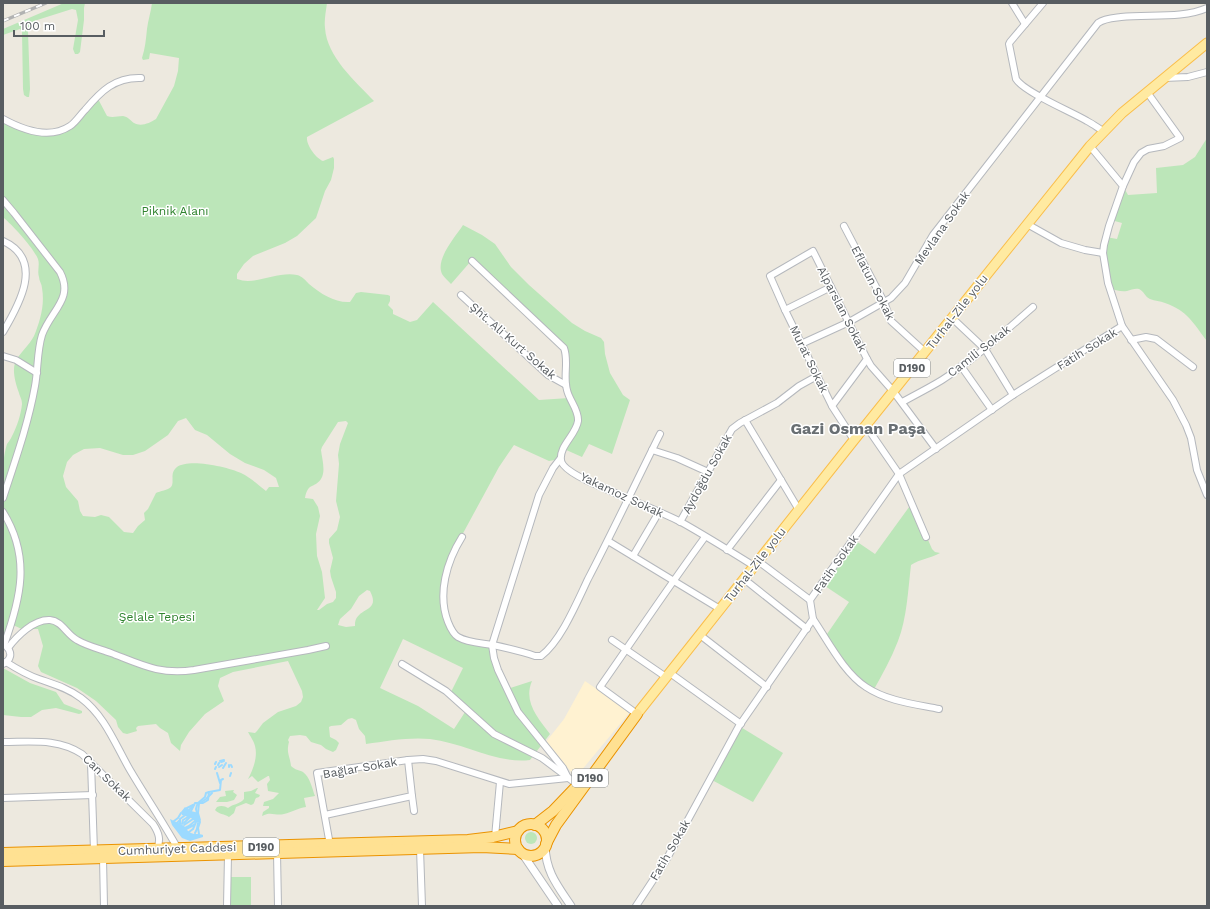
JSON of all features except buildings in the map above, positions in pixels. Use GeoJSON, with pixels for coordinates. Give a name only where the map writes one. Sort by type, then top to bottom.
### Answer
{"type":"FeatureCollection","features":[{"type":"Feature","properties":{"kind":"highway","name":"Cumhuriyet Caddesi"},"geometry":{"type":"LineString","coordinates":[[3,861],[104,858],[157,853],[468,840],[495,837],[518,831],[524,826],[535,825],[553,811],[578,785],[637,714]]}},
{"type":"Feature","properties":{"kind":"highway","name":"D190"},"geometry":{"type":"LineString","coordinates":[[546,845],[556,825],[637,714]]}},
{"type":"Feature","properties":{"kind":"highway"},"geometry":{"type":"LineString","coordinates":[[535,825],[542,829],[545,833],[546,845]]}},
{"type":"Feature","properties":{"kind":"highway"},"geometry":{"type":"LineString","coordinates":[[518,831],[515,841],[520,851]]}},
{"type":"Feature","properties":{"kind":"highway","name":"Cumhuriyet Caddesi"},"geometry":{"type":"LineString","coordinates":[[178,852],[228,855],[494,847],[520,851],[527,855],[535,855],[542,851],[546,845]]}},
{"type":"Feature","properties":{"kind":"highway","name":"Cumhuriyet Caddesi"},"geometry":{"type":"LineString","coordinates":[[3,853],[94,851],[157,853]]}},
{"type":"Feature","properties":{"kind":"main road","name":"Turhal-Zile yolu"},"geometry":{"type":"LineString","coordinates":[[637,714],[893,391],[1090,146],[1122,113],[1207,43]]}},
{"type":"Feature","properties":{"kind":"street"},"geometry":{"type":"LineString","coordinates":[[1012,3],[1025,24]]}},
{"type":"Feature","properties":{"kind":"street"},"geometry":{"type":"LineString","coordinates":[[1043,3],[1012,38],[1009,44],[1016,79],[1019,84],[1040,97],[1088,121],[1103,131]]}},
{"type":"Feature","properties":{"kind":"street","name":"Mevlana Sokak"},"geometry":{"type":"LineString","coordinates":[[801,344],[849,322],[891,298],[900,289],[933,235],[1094,27],[1101,21],[1105,19],[1138,15],[1186,14],[1207,8]]}},
{"type":"Feature","properties":{"kind":"street"},"geometry":{"type":"LineString","coordinates":[[1164,78],[1188,77],[1207,72]]}},
{"type":"Feature","properties":{"kind":"street"},"geometry":{"type":"LineString","coordinates":[[3,119],[17,126],[35,132],[58,130],[70,126],[106,88],[118,81],[141,78]]}},
{"type":"Feature","properties":{"kind":"street"},"geometry":{"type":"LineString","coordinates":[[1147,92],[1180,138],[1164,146],[1148,149],[1140,153],[1134,162],[1123,186],[1109,226],[1103,253],[1108,283],[1122,326],[1181,413],[1191,438],[1197,470],[1207,495]]}},
{"type":"Feature","properties":{"kind":"street"},"geometry":{"type":"LineString","coordinates":[[1090,146],[1123,186]]}},
{"type":"Feature","properties":{"kind":"street"},"geometry":{"type":"LineString","coordinates":[[3,200],[48,255],[60,272],[65,285],[64,295],[44,330],[33,394],[24,432],[3,498]]}},
{"type":"Feature","properties":{"kind":"street"},"geometry":{"type":"LineString","coordinates":[[1027,224],[1061,243],[1085,250],[1103,253]]}},
{"type":"Feature","properties":{"kind":"street","name":"Eflatun Sokak"},"geometry":{"type":"LineString","coordinates":[[844,226],[884,302],[891,321],[925,352]]}},
{"type":"Feature","properties":{"kind":"street"},"geometry":{"type":"LineString","coordinates":[[3,242],[14,247],[21,256],[25,264],[26,275],[18,304],[3,332]]}},
{"type":"Feature","properties":{"kind":"street","name":"Alparslan Sokak"},"geometry":{"type":"LineString","coordinates":[[770,276],[813,252],[867,359],[832,406]]}},
{"type":"Feature","properties":{"kind":"street"},"geometry":{"type":"LineString","coordinates":[[472,261],[564,348],[566,355],[566,385],[569,398],[577,414],[578,420],[574,431],[539,495],[492,645],[496,663],[518,712],[563,768],[568,778]]}},
{"type":"Feature","properties":{"kind":"street","name":"Murat Sokak"},"geometry":{"type":"LineString","coordinates":[[770,276],[784,310],[832,406],[854,440]]}},
{"type":"Feature","properties":{"kind":"street"},"geometry":{"type":"LineString","coordinates":[[784,310],[831,288]]}},
{"type":"Feature","properties":{"kind":"street","name":"Şht. Ali Kurt Sokak"},"geometry":{"type":"LineString","coordinates":[[461,295],[548,375],[566,385]]}},
{"type":"Feature","properties":{"kind":"street","name":"Camili Sokak"},"geometry":{"type":"LineString","coordinates":[[902,402],[942,379],[985,349],[1033,307]]}},
{"type":"Feature","properties":{"kind":"street"},"geometry":{"type":"LineString","coordinates":[[952,318],[985,349],[1013,395]]}},
{"type":"Feature","properties":{"kind":"street","name":"Fatih Sokak"},"geometry":{"type":"LineString","coordinates":[[636,906],[665,862],[741,724],[813,619],[810,600],[899,474],[1013,395],[1122,326]]}},
{"type":"Feature","properties":{"kind":"street"},"geometry":{"type":"LineString","coordinates":[[1131,340],[1146,337],[1156,338],[1193,367]]}},
{"type":"Feature","properties":{"kind":"street"},"geometry":{"type":"LineString","coordinates":[[3,356],[16,360],[37,373]]}},
{"type":"Feature","properties":{"kind":"street"},"geometry":{"type":"LineString","coordinates":[[867,359],[876,373],[902,402],[936,449]]}},
{"type":"Feature","properties":{"kind":"street"},"geometry":{"type":"LineString","coordinates":[[961,366],[992,410]]}},
{"type":"Feature","properties":{"kind":"street","name":"Aydoğdu Sokak"},"geometry":{"type":"LineString","coordinates":[[680,522],[732,429],[745,420],[777,403],[798,386],[817,376]]}},
{"type":"Feature","properties":{"kind":"street"},"geometry":{"type":"LineString","coordinates":[[745,420],[799,510]]}},
{"type":"Feature","properties":{"kind":"street"},"geometry":{"type":"LineString","coordinates":[[866,426],[899,474],[926,537]]}},
{"type":"Feature","properties":{"kind":"street"},"geometry":{"type":"LineString","coordinates":[[462,537],[453,553],[447,570],[443,594],[444,612],[448,623],[456,636],[470,641],[538,656],[543,655],[559,635],[660,434]]}},
{"type":"Feature","properties":{"kind":"street"},"geometry":{"type":"LineString","coordinates":[[652,450],[677,458],[708,472]]}},
{"type":"Feature","properties":{"kind":"street","name":"Yakamoz Sokak"},"geometry":{"type":"LineString","coordinates":[[560,458],[563,465],[587,480],[680,522],[727,550],[756,564],[810,600]]}},
{"type":"Feature","properties":{"kind":"street"},"geometry":{"type":"LineString","coordinates":[[727,550],[781,480]]}},
{"type":"Feature","properties":{"kind":"street"},"geometry":{"type":"LineString","coordinates":[[3,512],[10,524],[20,558],[21,579],[15,611],[5,646],[10,654],[9,660],[5,663],[27,674],[72,692],[96,712],[104,722],[129,769],[167,830],[178,852]]}},
{"type":"Feature","properties":{"kind":"street"},"geometry":{"type":"LineString","coordinates":[[633,556],[659,512]]}},
{"type":"Feature","properties":{"kind":"street"},"geometry":{"type":"LineString","coordinates":[[637,714],[600,687],[673,580],[705,537]]}},
{"type":"Feature","properties":{"kind":"street"},"geometry":{"type":"LineString","coordinates":[[608,540],[720,609]]}},
{"type":"Feature","properties":{"kind":"street"},"geometry":{"type":"LineString","coordinates":[[744,579],[807,629]]}},
{"type":"Feature","properties":{"kind":"street"},"geometry":{"type":"LineString","coordinates":[[813,619],[844,665],[864,686],[888,697],[939,710]]}},
{"type":"Feature","properties":{"kind":"street"},"geometry":{"type":"LineString","coordinates":[[5,646],[15,640],[24,631],[36,624],[48,620],[60,624],[71,636],[83,643],[148,667],[167,672],[194,670],[326,646]]}},
{"type":"Feature","properties":{"kind":"street"},"geometry":{"type":"LineString","coordinates":[[700,635],[767,687]]}},
{"type":"Feature","properties":{"kind":"street"},"geometry":{"type":"LineString","coordinates":[[612,640],[668,675],[741,724]]}},
{"type":"Feature","properties":{"kind":"street"},"geometry":{"type":"LineString","coordinates":[[402,664],[446,691],[492,733],[542,758],[578,785]]}},
{"type":"Feature","properties":{"kind":"street","name":"Can Sokak"},"geometry":{"type":"LineString","coordinates":[[3,742],[57,742],[75,749],[92,763],[146,816],[153,824],[158,834]]}},
{"type":"Feature","properties":{"kind":"street","name":"Bağlar Sokak"},"geometry":{"type":"LineString","coordinates":[[330,845],[317,773],[423,759],[512,785],[568,778]]}},
{"type":"Feature","properties":{"kind":"street"},"geometry":{"type":"LineString","coordinates":[[408,760],[414,811]]}},
{"type":"Feature","properties":{"kind":"street"},"geometry":{"type":"LineString","coordinates":[[92,763],[94,851]]}},
{"type":"Feature","properties":{"kind":"street"},"geometry":{"type":"LineString","coordinates":[[495,837],[500,782]]}},
{"type":"Feature","properties":{"kind":"street"},"geometry":{"type":"LineString","coordinates":[[3,798],[93,795]]}},
{"type":"Feature","properties":{"kind":"street"},"geometry":{"type":"LineString","coordinates":[[324,815],[412,796]]}},
{"type":"Feature","properties":{"kind":"street"},"geometry":{"type":"LineString","coordinates":[[157,853],[160,842],[158,834],[167,830]]}},
{"type":"Feature","properties":{"kind":"street"},"geometry":{"type":"LineString","coordinates":[[546,845],[546,859],[550,873],[571,906]]}},
{"type":"Feature","properties":{"kind":"street"},"geometry":{"type":"LineString","coordinates":[[420,849],[422,906]]}},
{"type":"Feature","properties":{"kind":"street"},"geometry":{"type":"LineString","coordinates":[[520,851],[558,906]]}},
{"type":"Feature","properties":{"kind":"street"},"geometry":{"type":"LineString","coordinates":[[277,853],[278,906]]}},
{"type":"Feature","properties":{"kind":"street"},"geometry":{"type":"LineString","coordinates":[[227,906],[228,855]]}},
{"type":"Feature","properties":{"kind":"street"},"geometry":{"type":"LineString","coordinates":[[104,858],[104,906]]}},
{"type":"Feature","properties":{"kind":"shaded area"},"geometry":{"type":"Polygon","coordinates":[[[585,681],[630,712],[576,777],[545,743],[564,719],[585,681]]]}},
{"type":"Feature","properties":{"kind":"green space"},"geometry":{"type":"Polygon","coordinates":[[[64,3],[85,3],[80,52],[75,54],[73,49],[78,20],[76,10],[72,9],[34,21],[30,24],[28,32],[30,89],[29,97],[27,97],[24,95],[23,89],[22,32],[20,29],[3,35],[3,29],[64,3]]]}},
{"type":"Feature","properties":{"kind":"green space"},"geometry":{"type":"Polygon","coordinates":[[[152,3],[327,3],[325,28],[331,49],[343,68],[374,101],[307,137],[308,144],[317,157],[323,161],[333,157],[334,159],[334,168],[331,180],[325,191],[316,218],[297,236],[285,243],[253,256],[244,264],[237,274],[237,279],[251,281],[289,274],[297,275],[302,277],[323,294],[344,302],[350,302],[356,293],[361,292],[388,295],[390,296],[390,301],[388,305],[393,310],[393,314],[410,322],[417,320],[433,302],[539,400],[569,398],[565,352],[471,261],[451,284],[442,274],[441,262],[447,248],[463,225],[495,244],[511,267],[572,323],[601,338],[604,342],[605,354],[610,373],[623,395],[630,400],[612,454],[589,444],[582,457],[564,449],[560,459],[549,461],[514,445],[499,467],[455,548],[443,602],[456,636],[492,645],[507,689],[532,681],[529,696],[533,709],[550,734],[530,760],[505,759],[443,741],[430,739],[406,739],[366,744],[365,736],[359,729],[356,720],[352,718],[348,719],[341,725],[329,727],[330,737],[339,743],[336,750],[333,752],[321,745],[311,742],[306,736],[290,736],[288,740],[288,754],[291,766],[305,774],[315,796],[304,798],[306,807],[284,814],[268,814],[262,816],[263,812],[269,808],[269,806],[263,806],[264,802],[273,799],[279,793],[268,791],[267,784],[270,780],[269,776],[258,782],[252,776],[248,779],[253,768],[256,750],[253,740],[248,732],[255,733],[263,723],[278,712],[296,706],[301,702],[303,697],[302,691],[288,661],[233,672],[220,678],[218,686],[224,701],[205,714],[189,732],[181,745],[180,751],[171,743],[168,733],[156,724],[138,726],[136,728],[137,731],[127,734],[123,733],[118,727],[116,720],[96,701],[77,688],[41,672],[38,666],[43,646],[38,629],[33,629],[28,632],[11,624],[3,645],[3,498],[7,485],[3,483],[4,463],[7,444],[17,425],[22,404],[15,378],[14,367],[19,356],[34,336],[40,319],[43,294],[38,275],[38,259],[17,231],[3,217],[3,119],[35,132],[65,128],[97,97],[107,116],[123,116],[140,125],[156,119],[174,86],[178,71],[179,58],[150,53],[149,59],[143,60],[142,58],[152,3]],[[186,418],[178,421],[168,435],[145,451],[133,455],[123,455],[100,448],[84,449],[73,455],[67,462],[63,476],[66,487],[78,501],[80,511],[83,516],[95,517],[101,515],[109,517],[124,532],[133,533],[145,520],[144,513],[148,509],[156,493],[171,487],[173,472],[177,467],[183,464],[209,464],[235,471],[248,477],[266,491],[269,487],[279,487],[276,478],[264,470],[245,463],[230,454],[207,435],[195,430],[186,418]],[[346,421],[338,422],[321,450],[323,472],[321,479],[308,490],[305,498],[313,499],[318,507],[320,516],[316,534],[317,556],[322,572],[325,598],[317,610],[333,602],[336,598],[336,592],[330,571],[333,558],[329,539],[337,530],[340,517],[336,501],[339,464],[338,455],[340,444],[348,423],[346,421]],[[367,590],[359,596],[351,609],[340,619],[338,625],[346,627],[355,626],[359,615],[373,603],[373,598],[370,591],[367,590]],[[403,639],[380,688],[418,706],[454,729],[467,709],[450,694],[463,668],[403,639]]]}},
{"type":"Feature","properties":{"kind":"green space"},"geometry":{"type":"Polygon","coordinates":[[[1207,138],[1207,341],[1194,323],[1185,314],[1173,306],[1150,299],[1139,289],[1122,291],[1109,288],[1104,267],[1106,237],[1117,239],[1122,223],[1111,220],[1123,186],[1128,195],[1157,193],[1156,168],[1183,165],[1195,157],[1207,138]]]}},
{"type":"Feature","properties":{"kind":"green space"},"geometry":{"type":"Polygon","coordinates":[[[912,503],[932,549],[935,552],[940,553],[911,565],[907,604],[901,632],[889,661],[873,691],[853,676],[825,637],[849,602],[822,584],[853,539],[875,554],[912,503]]]}},
{"type":"Feature","properties":{"kind":"green space"},"geometry":{"type":"Polygon","coordinates":[[[3,668],[30,683],[56,692],[64,704],[82,711],[82,713],[79,714],[56,708],[42,710],[31,717],[3,715],[3,668]]]}},
{"type":"Feature","properties":{"kind":"green space"},"geometry":{"type":"Polygon","coordinates":[[[739,726],[783,753],[753,802],[710,779],[739,726]]]}},
{"type":"Feature","properties":{"kind":"green space"},"geometry":{"type":"Polygon","coordinates":[[[257,788],[255,793],[260,795],[256,798],[253,804],[251,805],[246,803],[236,807],[234,813],[229,817],[215,810],[218,806],[228,808],[241,802],[244,799],[244,792],[257,788]]]}},
{"type":"Feature","properties":{"kind":"green space"},"geometry":{"type":"Polygon","coordinates":[[[234,790],[233,792],[237,795],[234,800],[227,802],[216,802],[220,797],[226,796],[225,791],[234,790]]]}},
{"type":"Feature","properties":{"kind":"green space"},"geometry":{"type":"Polygon","coordinates":[[[529,832],[533,832],[537,838],[533,844],[529,844],[525,840],[525,836],[529,832]]]}},
{"type":"Feature","properties":{"kind":"green space"},"geometry":{"type":"Polygon","coordinates":[[[228,877],[251,877],[251,906],[227,906],[228,877]]]}},
{"type":"Feature","properties":{"kind":"water"},"geometry":{"type":"Polygon","coordinates":[[[185,807],[191,811],[199,813],[201,820],[200,822],[196,822],[191,818],[182,815],[181,812],[185,807]]]}},
{"type":"Feature","properties":{"kind":"water"},"geometry":{"type":"Polygon","coordinates":[[[170,819],[183,825],[191,833],[202,834],[203,837],[190,841],[182,838],[172,825],[170,819]]]}},
{"type":"Feature","properties":{"kind":"waterway"},"geometry":{"type":"LineString","coordinates":[[220,761],[224,760]]}},
{"type":"Feature","properties":{"kind":"waterway"},"geometry":{"type":"LineString","coordinates":[[223,768],[226,763]]}},
{"type":"Feature","properties":{"kind":"waterway"},"geometry":{"type":"LineString","coordinates":[[217,773],[220,783]]}},
{"type":"Feature","properties":{"kind":"waterway"},"geometry":{"type":"LineString","coordinates":[[191,811],[195,803],[203,803],[208,800],[209,792],[220,790],[221,780],[223,779]]}},
{"type":"Feature","properties":{"kind":"waterway"},"geometry":{"type":"LineString","coordinates":[[198,803],[205,797],[206,793],[209,792]]}},
{"type":"Feature","properties":{"kind":"waterway"},"geometry":{"type":"LineString","coordinates":[[197,813],[197,805],[212,793]]}},
{"type":"Feature","properties":{"kind":"waterway"},"geometry":{"type":"LineString","coordinates":[[198,813],[199,803]]}},
{"type":"Feature","properties":{"kind":"waterway"},"geometry":{"type":"LineString","coordinates":[[187,808],[193,805]]}},
{"type":"Feature","properties":{"kind":"waterway"},"geometry":{"type":"LineString","coordinates":[[189,810],[193,806]]}},
{"type":"Feature","properties":{"kind":"waterway"},"geometry":{"type":"LineString","coordinates":[[174,821],[181,813]]}},
{"type":"Feature","properties":{"kind":"waterway"},"geometry":{"type":"LineString","coordinates":[[180,824],[180,819],[184,816]]}},
{"type":"Feature","properties":{"kind":"waterway"},"geometry":{"type":"LineString","coordinates":[[182,824],[183,820],[188,817]]}},
{"type":"Feature","properties":{"kind":"waterway"},"geometry":{"type":"LineString","coordinates":[[184,823],[190,817]]}},
{"type":"Feature","properties":{"kind":"waterway"},"geometry":{"type":"LineString","coordinates":[[184,825],[193,819]]}},
{"type":"Feature","properties":{"kind":"waterway"},"geometry":{"type":"LineString","coordinates":[[177,823],[180,820]]}},
{"type":"Feature","properties":{"kind":"waterway"},"geometry":{"type":"LineString","coordinates":[[185,828],[195,821]]}},
{"type":"Feature","properties":{"kind":"waterway"},"geometry":{"type":"LineString","coordinates":[[189,832],[193,829],[196,822]]}},
{"type":"Feature","properties":{"kind":"waterway"},"geometry":{"type":"LineString","coordinates":[[199,834],[198,828],[200,822]]}},
{"type":"Feature","properties":{"kind":"waterway"},"geometry":{"type":"LineString","coordinates":[[197,829],[198,823]]}},
{"type":"Feature","properties":{"kind":"waterway"},"geometry":{"type":"LineString","coordinates":[[186,829],[194,825]]}},
{"type":"Feature","properties":{"kind":"waterway"},"geometry":{"type":"LineString","coordinates":[[195,833],[197,829]]}},
{"type":"Feature","properties":{"kind":"railway"},"geometry":{"type":"LineString","coordinates":[[3,21],[46,3]]}},
{"type":"Feature","properties":{"kind":"district","name":"Gazi Osman Paşa"},"geometry":{"type":"Point","coordinates":[858,428]}},
{"type":"Feature","properties":{"kind":"park label","name":"Piknik Alanı"},"geometry":{"type":"Point","coordinates":[175,211]}},
{"type":"Feature","properties":{"kind":"park label","name":"Şelale Tepesi"},"geometry":{"type":"Point","coordinates":[157,617]}}]}
